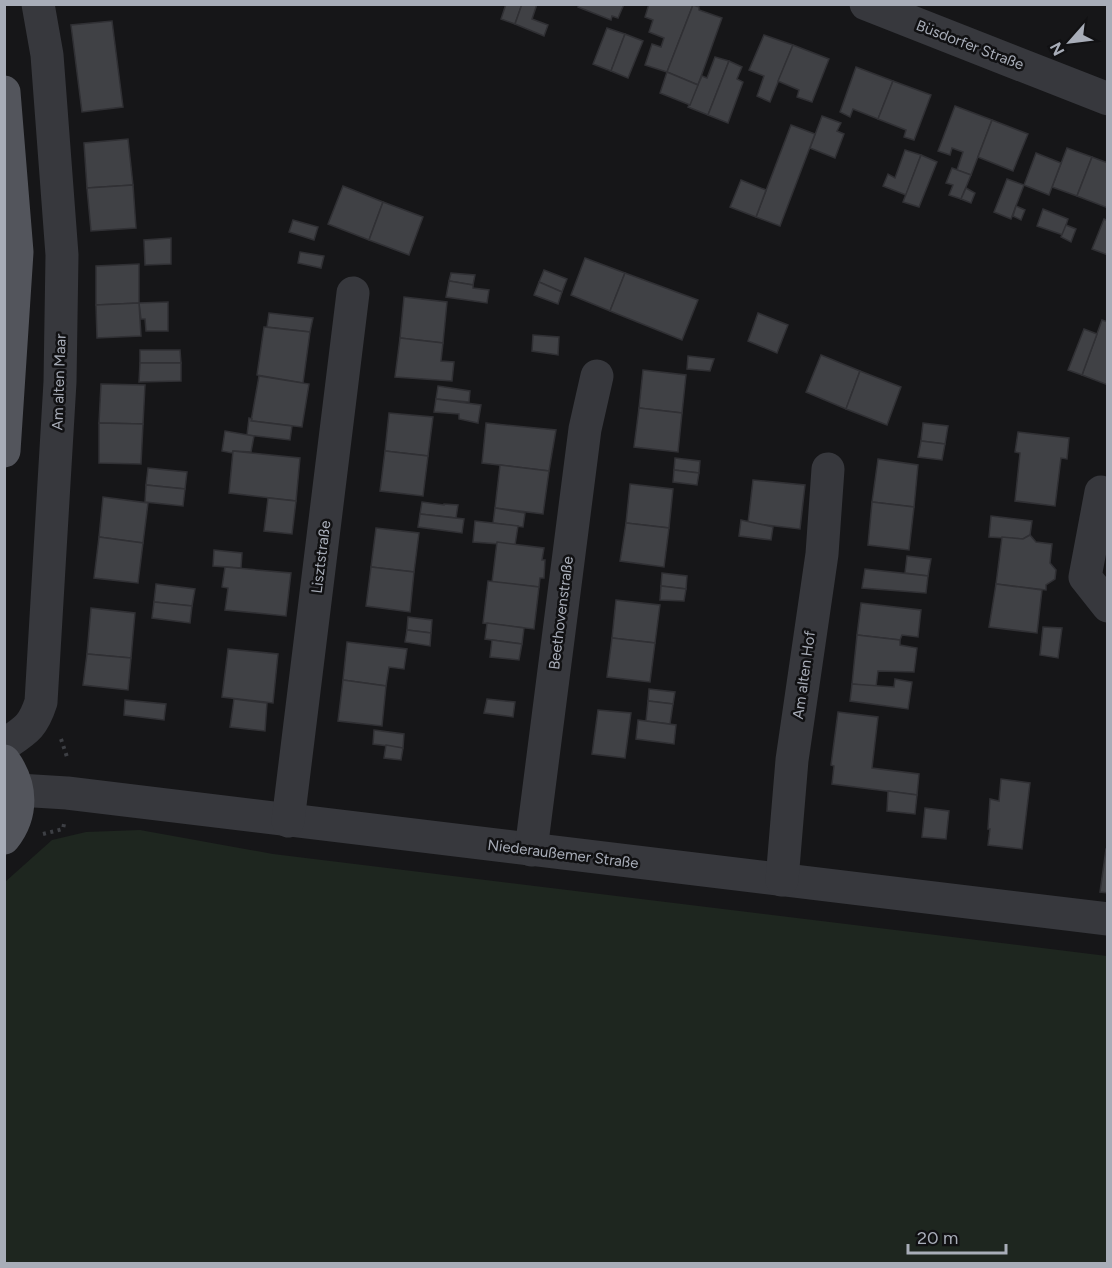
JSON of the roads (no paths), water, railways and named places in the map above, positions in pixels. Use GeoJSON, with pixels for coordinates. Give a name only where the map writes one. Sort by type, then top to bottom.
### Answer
{"type":"FeatureCollection","features":[{"type":"Feature","properties":{"kind":"main road"},"geometry":{"type":"LineString","coordinates":[[4,92],[17,252],[4,451]]}},
{"type":"Feature","properties":{"kind":"main road"},"geometry":{"type":"LineString","coordinates":[[4,838],[14,823],[18,806],[11,776]]}},
{"type":"Feature","properties":{"kind":"street","name":"Am alten Maar"},"geometry":{"type":"LineString","coordinates":[[4,745],[24,732],[35,720],[41,702],[60,382],[62,255],[47,56],[38,4]]}},
{"type":"Feature","properties":{"kind":"street","name":"Büsdorfer Straße"},"geometry":{"type":"LineString","coordinates":[[866,4],[1107,99]]}},
{"type":"Feature","properties":{"kind":"street","name":"Lisztstraße"},"geometry":{"type":"LineString","coordinates":[[288,821],[353,293]]}},
{"type":"Feature","properties":{"kind":"street","name":"Beethovenstraße"},"geometry":{"type":"LineString","coordinates":[[531,850],[585,429],[597,376]]}},
{"type":"Feature","properties":{"kind":"street","name":"Am alten Hof"},"geometry":{"type":"LineString","coordinates":[[782,880],[792,760],[822,554],[828,470]]}},
{"type":"Feature","properties":{"kind":"street"},"geometry":{"type":"LineString","coordinates":[[1101,492],[1084,577],[1107,606]]}},
{"type":"Feature","properties":{"kind":"street","name":"Niederaußemer Straße"},"geometry":{"type":"LineString","coordinates":[[11,776],[79,795],[1107,919]]}}]}
